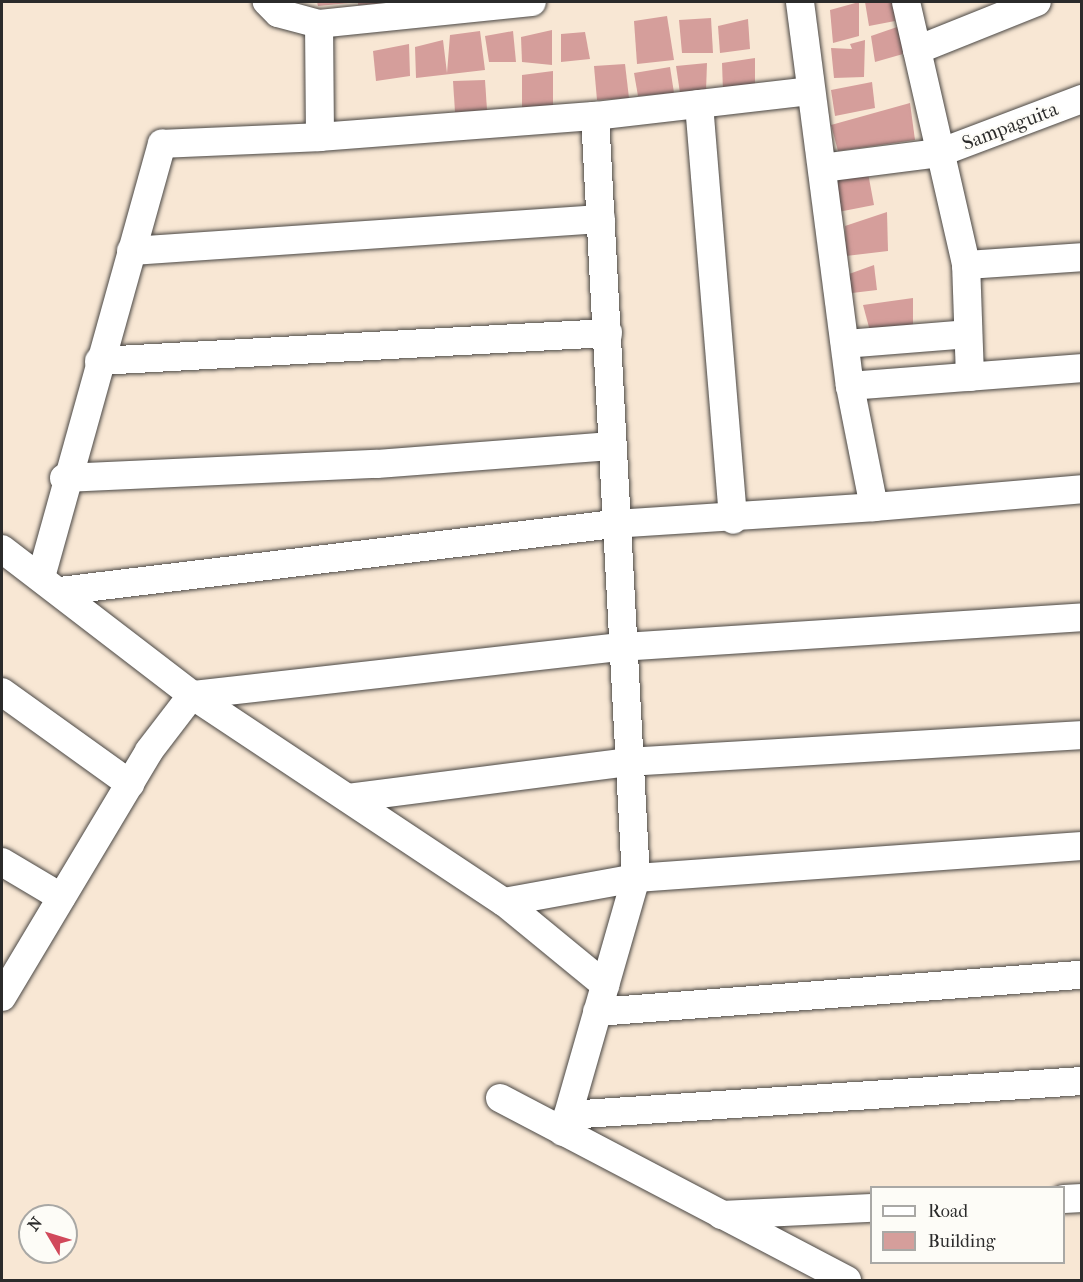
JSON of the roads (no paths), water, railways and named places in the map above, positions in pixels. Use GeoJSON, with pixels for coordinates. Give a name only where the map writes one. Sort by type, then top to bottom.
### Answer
{"type":"FeatureCollection","features":[{"type":"Feature","properties":{"kind":"street"},"geometry":{"type":"LineString","coordinates":[[267,2],[278,13],[319,24],[532,2]]}},
{"type":"Feature","properties":{"kind":"street"},"geometry":{"type":"LineString","coordinates":[[800,2],[850,386],[874,507]]}},
{"type":"Feature","properties":{"kind":"street"},"geometry":{"type":"LineString","coordinates":[[906,2],[966,265],[970,377]]}},
{"type":"Feature","properties":{"kind":"street"},"geometry":{"type":"LineString","coordinates":[[917,50],[1037,2]]}},
{"type":"Feature","properties":{"kind":"street"},"geometry":{"type":"LineString","coordinates":[[319,24],[320,137]]}},
{"type":"Feature","properties":{"kind":"street"},"geometry":{"type":"LineString","coordinates":[[50,584],[64,478],[162,144],[320,137],[595,116],[811,91]]}},
{"type":"Feature","properties":{"kind":"street","name":"Sampaguita"},"geometry":{"type":"LineString","coordinates":[[822,168],[939,153],[1082,99]]}},
{"type":"Feature","properties":{"kind":"street"},"geometry":{"type":"LineString","coordinates":[[699,104],[733,520]]}},
{"type":"Feature","properties":{"kind":"street"},"geometry":{"type":"LineString","coordinates":[[565,1124],[636,878],[614,524],[608,333],[595,116]]}},
{"type":"Feature","properties":{"kind":"street"},"geometry":{"type":"LineString","coordinates":[[131,250],[601,219]]}},
{"type":"Feature","properties":{"kind":"street"},"geometry":{"type":"LineString","coordinates":[[966,265],[1082,257]]}},
{"type":"Feature","properties":{"kind":"street"},"geometry":{"type":"LineString","coordinates":[[99,361],[608,333]]}},
{"type":"Feature","properties":{"kind":"street"},"geometry":{"type":"LineString","coordinates":[[845,344],[968,334]]}},
{"type":"Feature","properties":{"kind":"street"},"geometry":{"type":"LineString","coordinates":[[850,386],[1082,368]]}},
{"type":"Feature","properties":{"kind":"street"},"geometry":{"type":"LineString","coordinates":[[64,478],[377,464],[611,446]]}},
{"type":"Feature","properties":{"kind":"street"},"geometry":{"type":"LineString","coordinates":[[50,584],[614,524],[733,520],[1082,489]]}},
{"type":"Feature","properties":{"kind":"street"},"geometry":{"type":"LineString","coordinates":[[2,549],[192,696],[504,902],[605,985]]}},
{"type":"Feature","properties":{"kind":"street"},"geometry":{"type":"LineString","coordinates":[[2,997],[129,784],[192,696],[622,647],[1082,617]]}},
{"type":"Feature","properties":{"kind":"street"},"geometry":{"type":"LineString","coordinates":[[2,692],[129,784]]}},
{"type":"Feature","properties":{"kind":"street"},"geometry":{"type":"LineString","coordinates":[[348,798],[628,762],[1082,735]]}},
{"type":"Feature","properties":{"kind":"street"},"geometry":{"type":"LineString","coordinates":[[504,902],[636,878],[1082,846]]}},
{"type":"Feature","properties":{"kind":"street"},"geometry":{"type":"LineString","coordinates":[[2,862],[62,897]]}},
{"type":"Feature","properties":{"kind":"street"},"geometry":{"type":"LineString","coordinates":[[597,1012],[1082,975]]}},
{"type":"Feature","properties":{"kind":"street"},"geometry":{"type":"LineString","coordinates":[[565,1124],[1082,1081]]}},
{"type":"Feature","properties":{"kind":"street"},"geometry":{"type":"LineString","coordinates":[[500,1098],[565,1124],[720,1215],[847,1281]]}},
{"type":"Feature","properties":{"kind":"street"},"geometry":{"type":"LineString","coordinates":[[1065,1199],[1082,1198]]}},
{"type":"Feature","properties":{"kind":"street"},"geometry":{"type":"LineString","coordinates":[[720,1215],[870,1208]]}}]}
